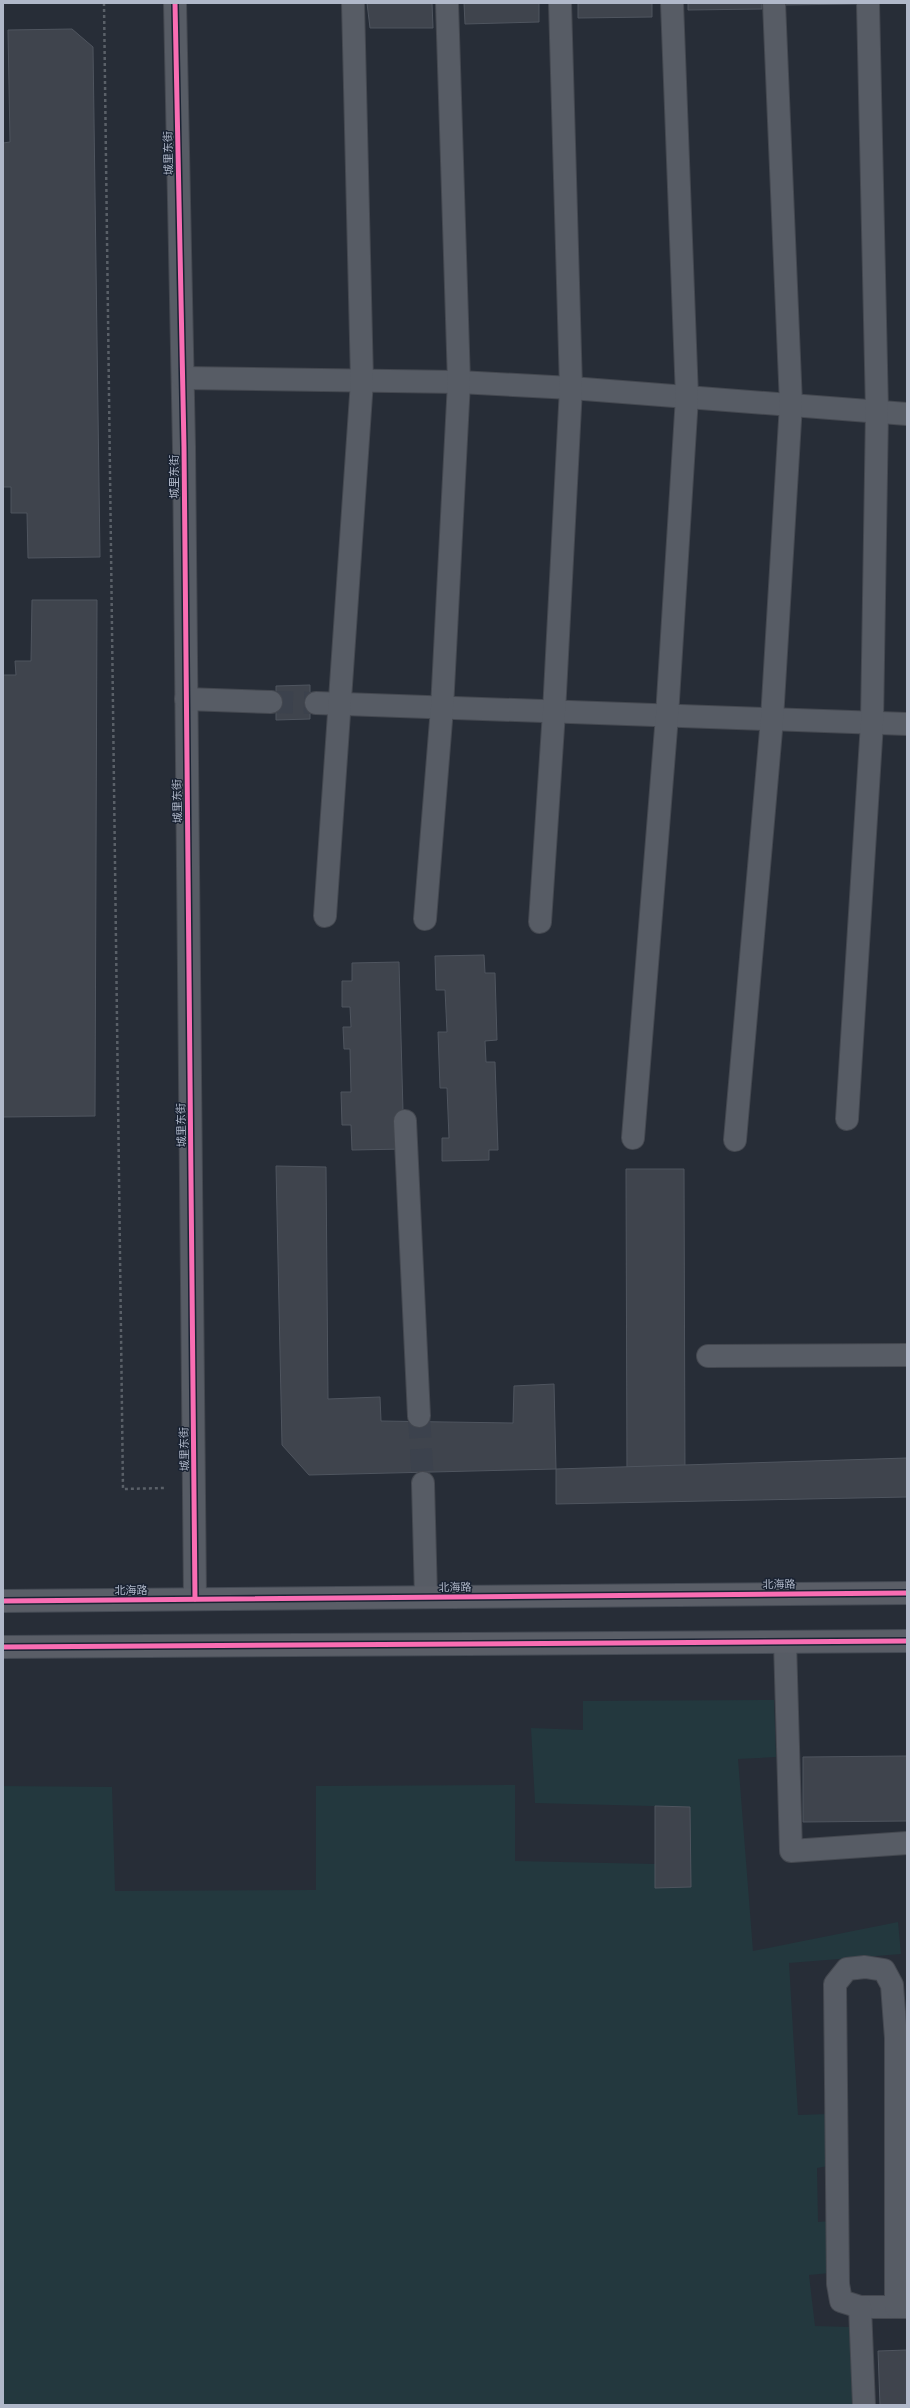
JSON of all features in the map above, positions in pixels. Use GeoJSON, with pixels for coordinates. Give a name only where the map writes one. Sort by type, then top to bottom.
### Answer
{"type":"FeatureCollection","features":[{"type":"Feature","properties":{"kind":"main road","name":"北海路"},"geometry":{"type":"LineString","coordinates":[[3,1601],[907,1593]]}},
{"type":"Feature","properties":{"kind":"main road"},"geometry":{"type":"LineString","coordinates":[[3,1647],[907,1641]]}},
{"type":"Feature","properties":{"kind":"street","name":"城里东街"},"geometry":{"type":"LineString","coordinates":[[176,3],[183,378],[195,1599]]}},
{"type":"Feature","properties":{"kind":"street"},"geometry":{"type":"LineString","coordinates":[[325,916],[362,381],[353,3]]}},
{"type":"Feature","properties":{"kind":"street"},"geometry":{"type":"LineString","coordinates":[[425,918],[442,708],[459,382],[447,3]]}},
{"type":"Feature","properties":{"kind":"street"},"geometry":{"type":"LineString","coordinates":[[540,922],[554,712],[571,388],[560,3]]}},
{"type":"Feature","properties":{"kind":"street"},"geometry":{"type":"LineString","coordinates":[[633,1138],[667,716],[687,397],[672,3]]}},
{"type":"Feature","properties":{"kind":"street"},"geometry":{"type":"LineString","coordinates":[[735,1140],[772,719],[791,404],[774,3]]}},
{"type":"Feature","properties":{"kind":"street"},"geometry":{"type":"LineString","coordinates":[[847,1119],[872,723],[877,411],[868,3]]}},
{"type":"Feature","properties":{"kind":"street"},"geometry":{"type":"LineString","coordinates":[[183,378],[459,382],[571,388],[907,414]]}},
{"type":"Feature","properties":{"kind":"street"},"geometry":{"type":"LineString","coordinates":[[186,699],[271,702]]}},
{"type":"Feature","properties":{"kind":"street"},"geometry":{"type":"LineString","coordinates":[[316,703],[907,724]]}},
{"type":"Feature","properties":{"kind":"street"},"geometry":{"type":"LineString","coordinates":[[405,1121],[419,1416]]}},
{"type":"Feature","properties":{"kind":"street"},"geometry":{"type":"LineString","coordinates":[[708,1356],[907,1355]]}},
{"type":"Feature","properties":{"kind":"street"},"geometry":{"type":"LineString","coordinates":[[423,1484],[426,1597]]}},
{"type":"Feature","properties":{"kind":"street"},"geometry":{"type":"LineString","coordinates":[[785,1642],[791,1851],[907,1843]]}},
{"type":"Feature","properties":{"kind":"street"},"geometry":{"type":"LineString","coordinates":[[865,1967],[884,1970],[892,1985],[896,2038],[902,2307],[860,2307],[841,2301],[838,2284],[835,1984],[847,1969],[865,1967]]}},
{"type":"Feature","properties":{"kind":"street"},"geometry":{"type":"LineString","coordinates":[[860,2307],[864,2405]]}},
{"type":"Feature","properties":{"kind":"path"},"geometry":{"type":"LineString","coordinates":[[104,3],[123,1489],[194,1488]]}},
{"type":"Feature","properties":{"kind":"green space"},"geometry":{"type":"Polygon","coordinates":[[[774,1700],[776,1757],[738,1759],[753,1951],[898,1922],[901,1954],[789,1963],[798,2115],[828,2114],[828,2166],[817,2168],[818,2222],[830,2221],[830,2273],[809,2275],[815,2326],[850,2327],[854,2405],[3,2405],[3,1786],[112,1787],[115,1891],[316,1890],[316,1786],[515,1785],[515,1861],[655,1864],[655,1888],[690,1887],[690,1807],[535,1803],[531,1728],[583,1730],[583,1701],[774,1700]]]}},
{"type":"Feature","properties":{"kind":"building"},"geometry":{"type":"Polygon","coordinates":[[[367,3],[432,3],[433,28],[370,28],[367,3]]]}},
{"type":"Feature","properties":{"kind":"building"},"geometry":{"type":"Polygon","coordinates":[[[464,3],[539,3],[539,22],[465,24],[464,3]]]}},
{"type":"Feature","properties":{"kind":"building"},"geometry":{"type":"Polygon","coordinates":[[[578,3],[652,3],[652,17],[578,18],[578,3]]]}},
{"type":"Feature","properties":{"kind":"building"},"geometry":{"type":"Polygon","coordinates":[[[688,3],[762,3],[762,9],[688,10],[688,3]]]}},
{"type":"Feature","properties":{"kind":"building"},"geometry":{"type":"Polygon","coordinates":[[[781,3],[856,3],[856,4],[781,5],[781,3]]]}},
{"type":"Feature","properties":{"kind":"building"},"geometry":{"type":"Polygon","coordinates":[[[72,29],[93,47],[100,557],[28,558],[27,513],[11,513],[11,487],[3,487],[3,143],[10,142],[8,30],[72,29]]]}},
{"type":"Feature","properties":{"kind":"building"},"geometry":{"type":"Polygon","coordinates":[[[32,600],[97,600],[95,1116],[3,1117],[3,675],[16,675],[15,661],[31,661],[32,600]]]}},
{"type":"Feature","properties":{"kind":"building"},"geometry":{"type":"Polygon","coordinates":[[[310,685],[310,719],[276,720],[276,686],[310,685]]]}},
{"type":"Feature","properties":{"kind":"building"},"geometry":{"type":"Polygon","coordinates":[[[484,955],[485,973],[495,973],[497,1040],[485,1041],[486,1062],[495,1062],[498,1150],[489,1150],[489,1160],[442,1161],[442,1138],[449,1138],[447,1088],[440,1088],[438,1032],[447,1032],[445,990],[436,990],[435,956],[484,955]]]}},
{"type":"Feature","properties":{"kind":"building"},"geometry":{"type":"Polygon","coordinates":[[[399,962],[404,1149],[352,1150],[351,1125],[342,1125],[341,1092],[351,1092],[350,1049],[344,1049],[343,1027],[351,1027],[350,1007],[342,1007],[342,981],[352,981],[352,963],[399,962]]]}},
{"type":"Feature","properties":{"kind":"building"},"geometry":{"type":"Polygon","coordinates":[[[276,1166],[326,1167],[328,1399],[380,1397],[381,1421],[513,1423],[514,1386],[554,1384],[556,1469],[309,1475],[282,1445],[276,1166]]]}},
{"type":"Feature","properties":{"kind":"building"},"geometry":{"type":"Polygon","coordinates":[[[626,1169],[684,1169],[685,1480],[627,1480],[626,1169]]]}},
{"type":"Feature","properties":{"kind":"building"},"geometry":{"type":"Polygon","coordinates":[[[907,1458],[907,1497],[556,1504],[556,1469],[907,1458]]]}},
{"type":"Feature","properties":{"kind":"building"},"geometry":{"type":"Polygon","coordinates":[[[907,1756],[907,1821],[803,1822],[803,1757],[907,1756]]]}},
{"type":"Feature","properties":{"kind":"building"},"geometry":{"type":"Polygon","coordinates":[[[655,1806],[690,1807],[691,1887],[655,1888],[655,1806]]]}},
{"type":"Feature","properties":{"kind":"building"},"geometry":{"type":"Polygon","coordinates":[[[907,2350],[907,2405],[880,2405],[878,2351],[907,2350]]]}},
{"type":"Feature","properties":{"kind":"tunnel"},"geometry":{"type":"LineString","coordinates":[[271,702],[316,703]]}},
{"type":"Feature","properties":{"kind":"tunnel"},"geometry":{"type":"LineString","coordinates":[[419,1416],[423,1483]]}},
{"type":"Feature","properties":{"kind":"cycle path"},"geometry":{"type":"LineString","coordinates":[[175,3],[184,447],[195,1599]]}},
{"type":"Feature","properties":{"kind":"cycle path"},"geometry":{"type":"LineString","coordinates":[[3,1601],[907,1593]]}},
{"type":"Feature","properties":{"kind":"cycle path"},"geometry":{"type":"LineString","coordinates":[[3,1647],[907,1641]]}}]}
